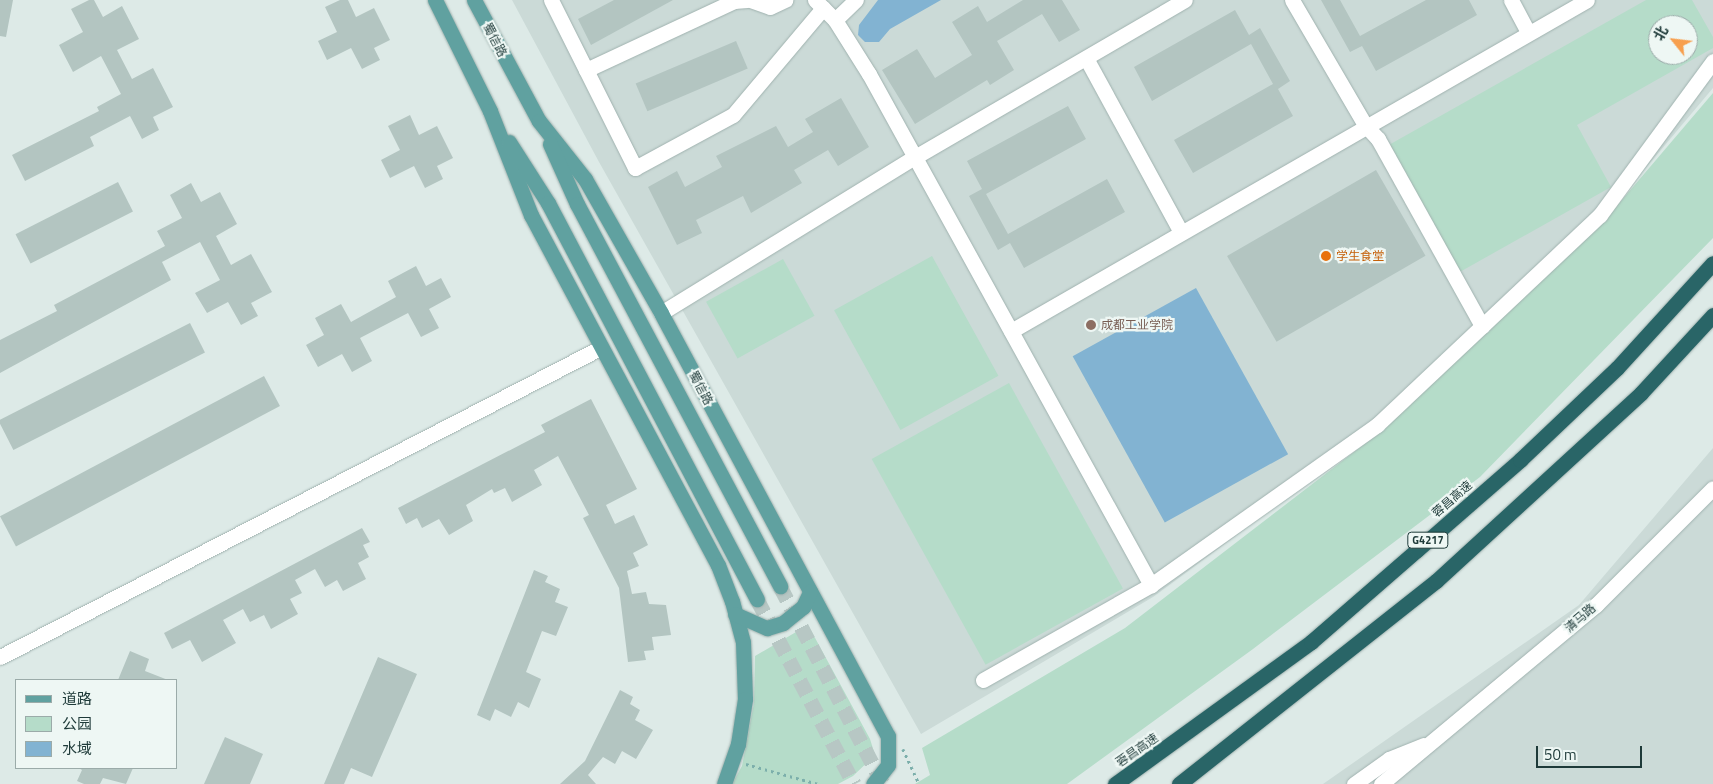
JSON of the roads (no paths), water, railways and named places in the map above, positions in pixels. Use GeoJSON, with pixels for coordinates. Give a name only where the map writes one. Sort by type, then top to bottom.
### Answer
{"type":"FeatureCollection","features":[{"type":"Feature","properties":{"kind":"highway","name":"蓉昌高速"},"geometry":{"type":"LineString","coordinates":[[1115,784],[1311,642],[1417,550],[1520,460],[1617,368],[1713,263]]}},
{"type":"Feature","properties":{"kind":"highway","name":"G4217"},"geometry":{"type":"LineString","coordinates":[[1179,784],[1292,698],[1436,581],[1641,393],[1713,315]]}},
{"type":"Feature","properties":{"kind":"main road"},"geometry":{"type":"LineString","coordinates":[[436,0],[490,111],[531,215],[600,348],[718,565],[735,614],[742,642],[745,699],[738,744],[724,784]]}},
{"type":"Feature","properties":{"kind":"main road","name":"蜀信路"},"geometry":{"type":"LineString","coordinates":[[474,0],[539,121],[585,179],[661,313],[888,736],[888,765],[873,784]]}},
{"type":"Feature","properties":{"kind":"main road"},"geometry":{"type":"LineString","coordinates":[[490,111],[548,203],[757,599]]}},
{"type":"Feature","properties":{"kind":"main road"},"geometry":{"type":"LineString","coordinates":[[539,121],[577,204],[780,586]]}},
{"type":"Feature","properties":{"kind":"main road"},"geometry":{"type":"LineString","coordinates":[[735,614],[767,628],[783,623],[803,607],[810,592]]}},
{"type":"Feature","properties":{"kind":"street"},"geometry":{"type":"LineString","coordinates":[[551,0],[634,168],[733,115],[819,4],[835,20],[915,157],[1151,585]]}},
{"type":"Feature","properties":{"kind":"street"},"geometry":{"type":"LineString","coordinates":[[586,70],[734,0],[748,0],[770,7],[785,0]]}},
{"type":"Feature","properties":{"kind":"street"},"geometry":{"type":"LineString","coordinates":[[835,20],[856,0]]}},
{"type":"Feature","properties":{"kind":"street"},"geometry":{"type":"LineString","coordinates":[[661,313],[915,157],[1185,0]]}},
{"type":"Feature","properties":{"kind":"street"},"geometry":{"type":"LineString","coordinates":[[1292,0],[1365,125],[1378,139],[1482,326]]}},
{"type":"Feature","properties":{"kind":"street"},"geometry":{"type":"LineString","coordinates":[[1511,0],[1528,32]]}},
{"type":"Feature","properties":{"kind":"street"},"geometry":{"type":"LineString","coordinates":[[1011,331],[1365,125],[1587,0]]}},
{"type":"Feature","properties":{"kind":"street"},"geometry":{"type":"LineString","coordinates":[[1086,58],[1181,232]]}},
{"type":"Feature","properties":{"kind":"street"},"geometry":{"type":"LineString","coordinates":[[983,680],[1151,585],[1378,425],[1600,215],[1713,61]]}},
{"type":"Feature","properties":{"kind":"street"},"geometry":{"type":"LineString","coordinates":[[0,657],[600,348]]}},
{"type":"Feature","properties":{"kind":"street","name":"清马路"},"geometry":{"type":"LineString","coordinates":[[1381,784],[1399,778],[1439,738],[1596,605],[1713,488]]}},
{"type":"Feature","properties":{"kind":"street","name":"清马路"},"geometry":{"type":"LineString","coordinates":[[1354,784],[1389,759],[1439,738]]}},
{"type":"Feature","properties":{"kind":"street"},"geometry":{"type":"LineString","coordinates":[[1389,759],[1399,778]]}},
{"type":"Feature","properties":{"kind":"water"},"geometry":{"type":"Polygon","coordinates":[[[878,0],[941,0],[890,29],[879,42],[865,42],[858,35],[859,25],[878,0]]]}},
{"type":"Feature","properties":{"kind":"water"},"geometry":{"type":"Polygon","coordinates":[[[1196,288],[1288,454],[1165,523],[1073,356],[1196,288]]]}},
{"type":"Feature","properties":{"kind":"tunnel"},"geometry":{"type":"LineString","coordinates":[[780,586],[883,784]]}},
{"type":"Feature","properties":{"kind":"tunnel"},"geometry":{"type":"LineString","coordinates":[[757,599],[854,784]]}},
{"type":"Feature","properties":{"kind":"place","name":"学生食堂"},"geometry":{"type":"Point","coordinates":[1326,256]}},
{"type":"Feature","properties":{"kind":"place","name":"成都工业学院"},"geometry":{"type":"Point","coordinates":[1091,325]}}]}
